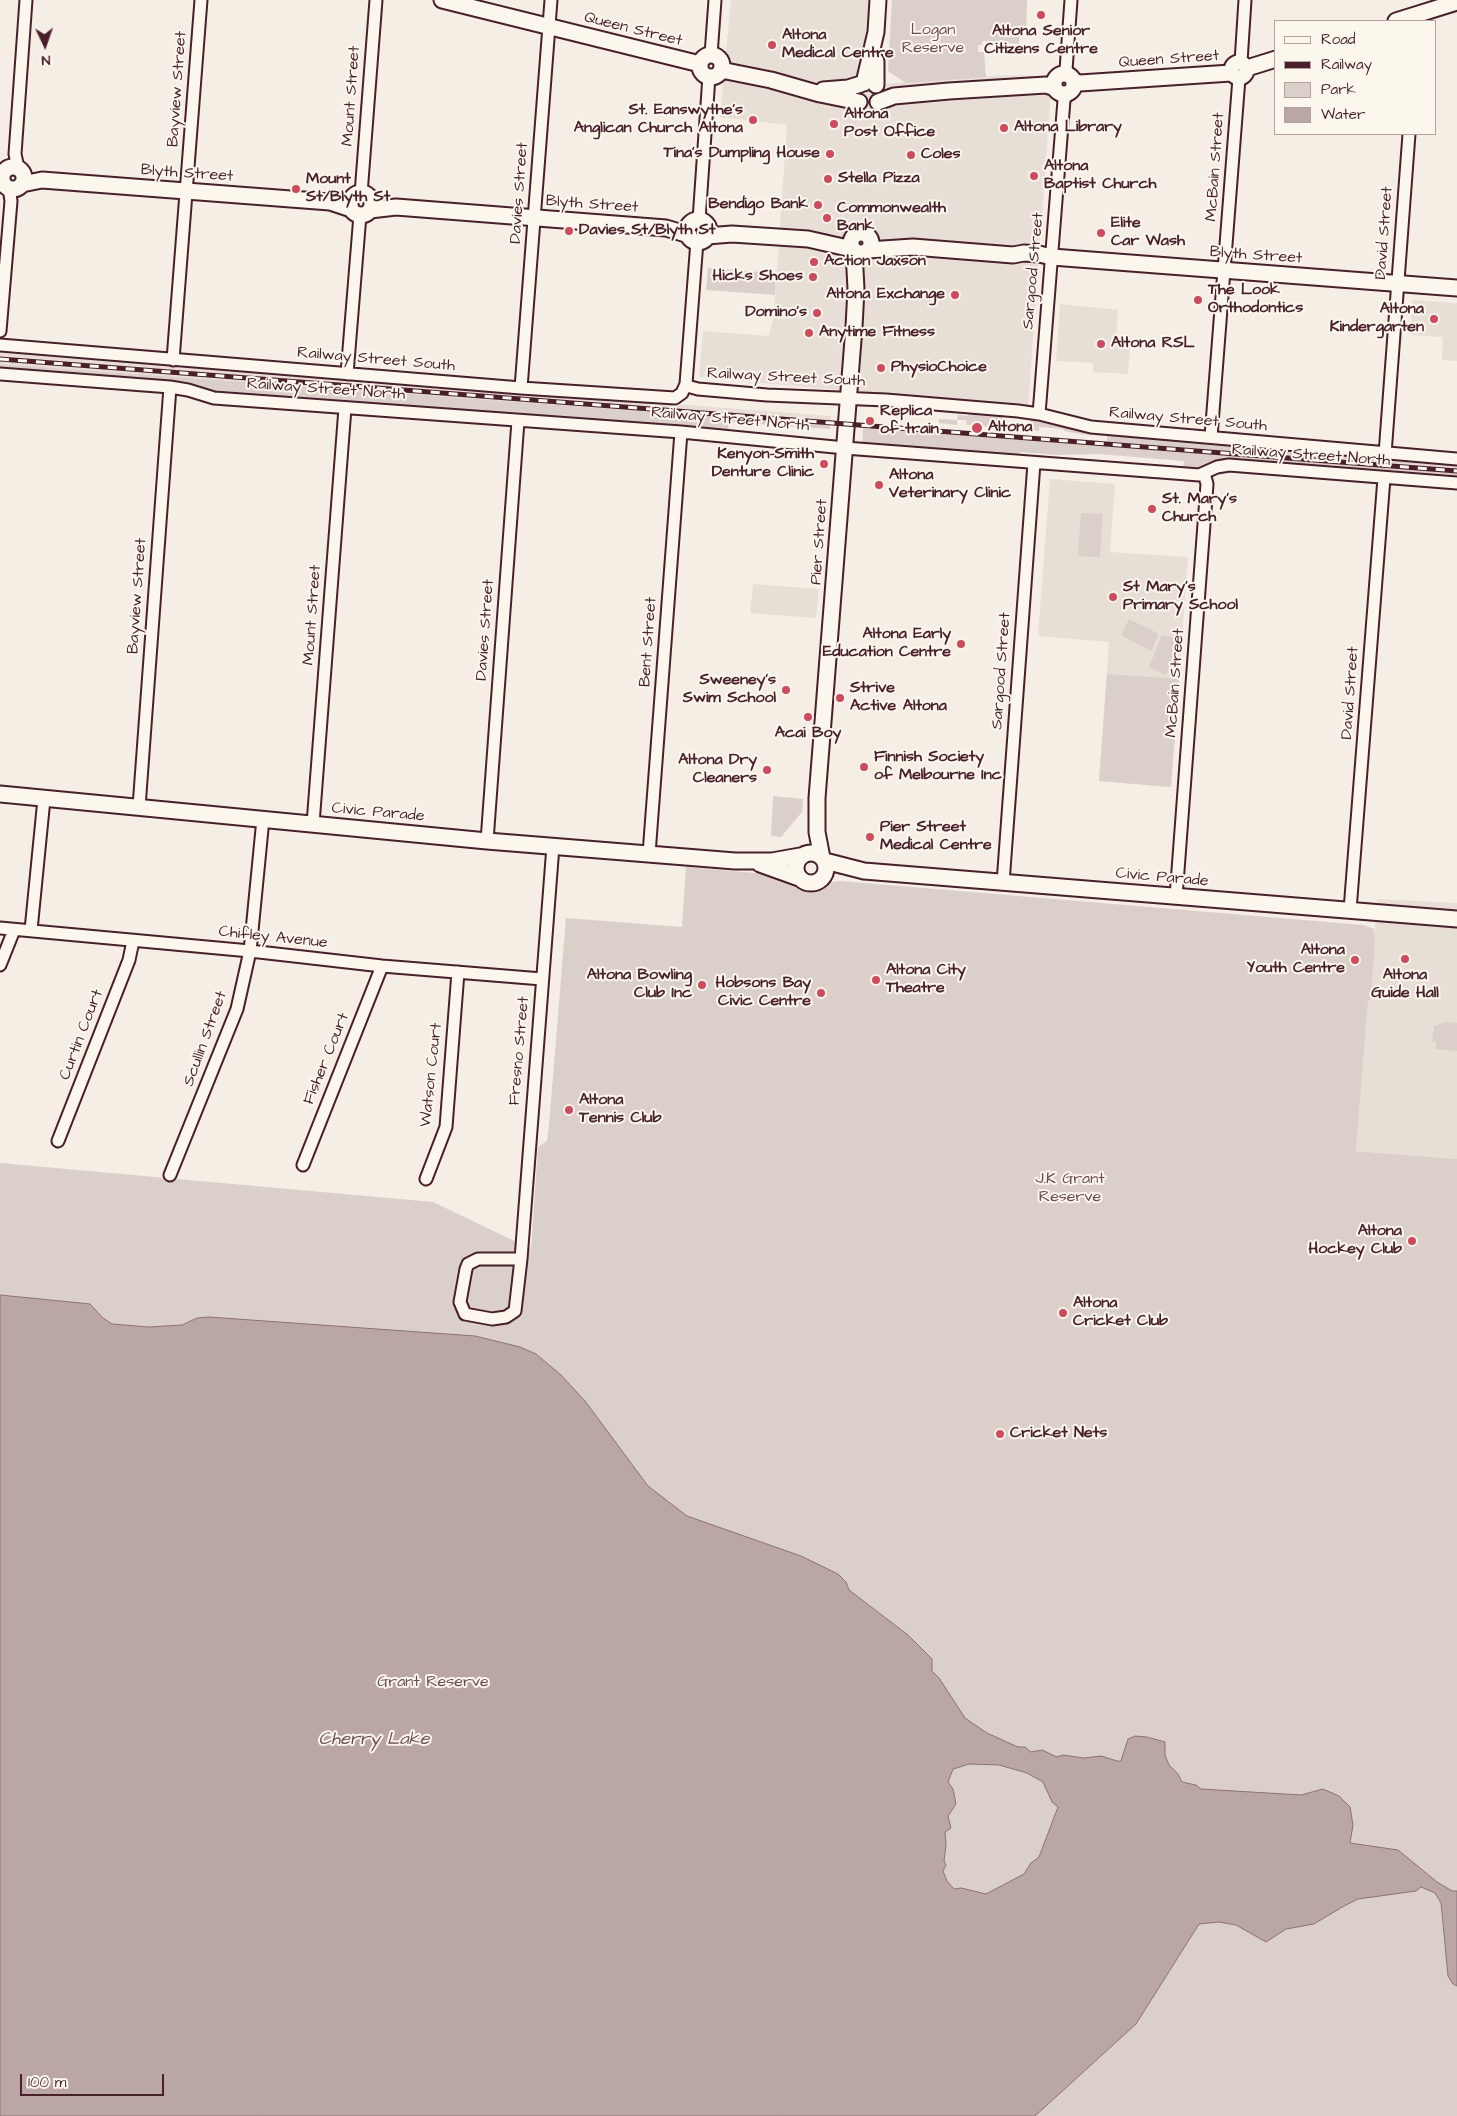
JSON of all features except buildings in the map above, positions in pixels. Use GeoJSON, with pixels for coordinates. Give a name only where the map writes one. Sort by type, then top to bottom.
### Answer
{"type":"FeatureCollection","features":[{"type":"Feature","properties":{"kind":"street"},"geometry":{"type":"LineString","coordinates":[[0,331],[26,0]]}},
{"type":"Feature","properties":{"kind":"street","name":"Bayview Street"},"geometry":{"type":"LineString","coordinates":[[173,360],[201,0]]}},
{"type":"Feature","properties":{"kind":"street","name":"Mount Street"},"geometry":{"type":"LineString","coordinates":[[347,374],[376,0]]}},
{"type":"Feature","properties":{"kind":"street","name":"Queen Street"},"geometry":{"type":"LineString","coordinates":[[442,0],[859,102],[856,93],[872,88]]}},
{"type":"Feature","properties":{"kind":"street","name":"Davies Street"},"geometry":{"type":"LineString","coordinates":[[521,388],[551,0]]}},
{"type":"Feature","properties":{"kind":"street"},"geometry":{"type":"LineString","coordinates":[[686,384],[715,0]]}},
{"type":"Feature","properties":{"kind":"street"},"geometry":{"type":"LineString","coordinates":[[872,88],[878,0]]}},
{"type":"Feature","properties":{"kind":"street","name":"Sargood Street"},"geometry":{"type":"LineString","coordinates":[[1039,414],[1052,258],[1062,85],[1071,0]]}},
{"type":"Feature","properties":{"kind":"street","name":"McBain Street"},"geometry":{"type":"LineString","coordinates":[[1211,438],[1246,0]]}},
{"type":"Feature","properties":{"kind":"street"},"geometry":{"type":"LineString","coordinates":[[1403,20],[1416,18],[1457,2]]}},
{"type":"Feature","properties":{"kind":"street","name":"Queen Street"},"geometry":{"type":"LineString","coordinates":[[804,89],[872,88],[949,91],[1062,85],[1239,70],[1274,60]]}},
{"type":"Feature","properties":{"kind":"street","name":"David Street"},"geometry":{"type":"LineString","coordinates":[[1385,454],[1409,135]]}},
{"type":"Feature","properties":{"kind":"street","name":"Blyth Street"},"geometry":{"type":"LineString","coordinates":[[11,178],[666,228],[676,225],[698,231],[808,239],[860,246],[913,247],[1013,255],[1033,260],[1052,258],[1457,288]]}},
{"type":"Feature","properties":{"kind":"street","name":"Pier Street"},"geometry":{"type":"LineString","coordinates":[[824,859],[817,832],[818,798],[860,246]]}},
{"type":"Feature","properties":{"kind":"street","name":"Railway Street South"},"geometry":{"type":"LineString","coordinates":[[0,345],[521,388],[675,398],[682,393],[686,384],[698,389],[886,400],[1039,414],[1091,427],[1457,459]]}},
{"type":"Feature","properties":{"kind":"street","name":"Railway Street North"},"geometry":{"type":"LineString","coordinates":[[0,374],[170,387],[214,398],[681,432],[845,448],[1193,475],[1228,465],[1457,483]]}},
{"type":"Feature","properties":{"kind":"street","name":"Bayview Street"},"geometry":{"type":"LineString","coordinates":[[139,807],[170,387]]}},
{"type":"Feature","properties":{"kind":"street","name":"Mount Street"},"geometry":{"type":"LineString","coordinates":[[313,824],[345,408]]}},
{"type":"Feature","properties":{"kind":"street","name":"Davies Street"},"geometry":{"type":"LineString","coordinates":[[486,840],[518,421]]}},
{"type":"Feature","properties":{"kind":"street","name":"Bent Street"},"geometry":{"type":"LineString","coordinates":[[649,854],[681,432]]}},
{"type":"Feature","properties":{"kind":"street","name":"Sargood Street"},"geometry":{"type":"LineString","coordinates":[[1003,883],[1034,463]]}},
{"type":"Feature","properties":{"kind":"street","name":"McBain Street"},"geometry":{"type":"LineString","coordinates":[[1176,897],[1207,484],[1204,473]]}},
{"type":"Feature","properties":{"kind":"street","name":"David Street"},"geometry":{"type":"LineString","coordinates":[[1350,910],[1384,478]]}},
{"type":"Feature","properties":{"kind":"street","name":"Civic Parade"},"geometry":{"type":"LineString","coordinates":[[0,794],[486,840],[752,862],[781,860],[802,855]]}},
{"type":"Feature","properties":{"kind":"street","name":"Pier Street"},"geometry":{"type":"LineString","coordinates":[[802,855],[811,834],[818,798]]}},
{"type":"Feature","properties":{"kind":"street"},"geometry":{"type":"LineString","coordinates":[[31,930],[44,799]]}},
{"type":"Feature","properties":{"kind":"street","name":"Scullin Street"},"geometry":{"type":"LineString","coordinates":[[170,1175],[237,1009],[250,951],[263,819]]}},
{"type":"Feature","properties":{"kind":"street","name":"Fresno Street"},"geometry":{"type":"LineString","coordinates":[[521,1258],[478,1258],[468,1264],[460,1302],[465,1314],[492,1319],[506,1317],[515,1311],[521,1258],[554,846]]}},
{"type":"Feature","properties":{"kind":"street"},"geometry":{"type":"LineString","coordinates":[[812,852],[824,859],[826,870],[819,880],[806,882],[799,878],[796,864],[802,855],[812,852]]}},
{"type":"Feature","properties":{"kind":"street","name":"Civic Parade"},"geometry":{"type":"LineString","coordinates":[[824,859],[864,872],[1457,920]]}},
{"type":"Feature","properties":{"kind":"street","name":"Civic Parade"},"geometry":{"type":"LineString","coordinates":[[752,862],[799,878]]}},
{"type":"Feature","properties":{"kind":"street","name":"Civic Parade"},"geometry":{"type":"LineString","coordinates":[[819,880],[864,872]]}},
{"type":"Feature","properties":{"kind":"street","name":"Chifley Avenue"},"geometry":{"type":"LineString","coordinates":[[0,928],[250,951],[382,966],[542,979]]}},
{"type":"Feature","properties":{"kind":"street"},"geometry":{"type":"LineString","coordinates":[[0,965],[14,930]]}},
{"type":"Feature","properties":{"kind":"street","name":"Curtin Court"},"geometry":{"type":"LineString","coordinates":[[58,1141],[129,960],[133,940]]}},
{"type":"Feature","properties":{"kind":"street","name":"Fisher Court"},"geometry":{"type":"LineString","coordinates":[[303,1165],[382,966]]}},
{"type":"Feature","properties":{"kind":"street","name":"Watson Court"},"geometry":{"type":"LineString","coordinates":[[426,1179],[446,1127],[458,972]]}},
{"type":"Feature","properties":{"kind":"shaded area"},"geometry":{"type":"Polygon","coordinates":[[[731,0],[879,0],[876,69],[883,84],[1005,75],[1052,76],[1028,408],[699,377],[703,331],[769,336],[774,314],[787,125],[720,117],[731,0]]]}},
{"type":"Feature","properties":{"kind":"shaded area","name":"Altona Kindergarten"},"geometry":{"type":"Polygon","coordinates":[[[1412,300],[1457,303],[1457,361],[1442,360],[1443,337],[1410,335],[1412,300]]]}},
{"type":"Feature","properties":{"kind":"shaded area","name":"Altona RSL"},"geometry":{"type":"Polygon","coordinates":[[[1060,304],[1118,310],[1116,336],[1131,337],[1128,374],[1093,372],[1093,363],[1056,361],[1060,304]]]}},
{"type":"Feature","properties":{"kind":"shaded area"},"geometry":{"type":"Polygon","coordinates":[[[0,352],[831,416],[830,425],[0,364],[0,352]]]}},
{"type":"Feature","properties":{"kind":"shaded area"},"geometry":{"type":"Polygon","coordinates":[[[861,423],[1457,467],[1457,473],[861,428],[861,423]]]}},
{"type":"Feature","properties":{"kind":"shaded area","name":"St Mary's Primary School"},"geometry":{"type":"Polygon","coordinates":[[[1050,479],[1115,484],[1110,552],[1188,557],[1171,787],[1099,781],[1109,642],[1038,636],[1050,479]]]}},
{"type":"Feature","properties":{"kind":"shaded area"},"geometry":{"type":"Polygon","coordinates":[[[753,584],[819,589],[816,618],[750,613],[753,584]]]}},
{"type":"Feature","properties":{"kind":"shaded area"},"geometry":{"type":"Polygon","coordinates":[[[1377,899],[1457,903],[1457,1159],[1356,1151],[1368,1002],[1371,998],[1377,899]]]}},
{"type":"Feature","properties":{"kind":"green space","name":"Logan Reserve"},"geometry":{"type":"Polygon","coordinates":[[[892,0],[1027,0],[1026,35],[1020,34],[1019,44],[982,41],[982,45],[978,45],[978,52],[984,52],[986,77],[906,83],[888,71],[892,0]]]}},
{"type":"Feature","properties":{"kind":"green space"},"geometry":{"type":"Polygon","coordinates":[[[708,268],[776,273],[775,295],[706,290],[708,268]]]}},
{"type":"Feature","properties":{"kind":"green space"},"geometry":{"type":"Polygon","coordinates":[[[0,364],[830,425],[830,429],[729,422],[728,433],[596,420],[525,418],[230,395],[180,383],[0,369],[0,364]]]}},
{"type":"Feature","properties":{"kind":"green space"},"geometry":{"type":"Polygon","coordinates":[[[970,412],[1003,415],[1002,428],[967,425],[966,420],[957,420],[958,415],[968,416],[970,412]]]}},
{"type":"Feature","properties":{"kind":"green space"},"geometry":{"type":"Polygon","coordinates":[[[939,419],[957,420],[957,425],[939,423],[939,419]]]}},
{"type":"Feature","properties":{"kind":"green space"},"geometry":{"type":"Polygon","coordinates":[[[1031,420],[1084,432],[1229,446],[1457,463],[1457,467],[1107,442],[1107,436],[1080,434],[1064,431],[1064,429],[1039,427],[1039,431],[1030,430],[1031,420]]]}},
{"type":"Feature","properties":{"kind":"green space"},"geometry":{"type":"Polygon","coordinates":[[[863,428],[1457,473],[1457,479],[1216,462],[1196,469],[1183,469],[1184,461],[1098,454],[1058,455],[1020,452],[1019,456],[862,445],[863,428]]]}},
{"type":"Feature","properties":{"kind":"green space"},"geometry":{"type":"Polygon","coordinates":[[[1081,513],[1103,514],[1100,557],[1078,556],[1081,513]]]}},
{"type":"Feature","properties":{"kind":"green space"},"geometry":{"type":"Polygon","coordinates":[[[1129,619],[1159,634],[1151,651],[1121,635],[1129,619]]]}},
{"type":"Feature","properties":{"kind":"green space"},"geometry":{"type":"Polygon","coordinates":[[[1162,635],[1179,639],[1166,675],[1149,667],[1162,635]]]}},
{"type":"Feature","properties":{"kind":"green space"},"geometry":{"type":"Polygon","coordinates":[[[1107,674],[1179,679],[1171,787],[1099,781],[1107,674]]]}},
{"type":"Feature","properties":{"kind":"green space"},"geometry":{"type":"Polygon","coordinates":[[[773,796],[803,799],[802,812],[781,837],[771,836],[773,796]]]}},
{"type":"Feature","properties":{"kind":"green space","name":"Grant Reserve"},"geometry":{"type":"Polygon","coordinates":[[[686,867],[778,875],[798,887],[815,890],[833,882],[841,881],[1363,925],[1374,929],[1371,998],[1368,1002],[1356,1151],[1457,1159],[1457,1891],[1441,1903],[1441,1911],[1448,1976],[1453,1984],[1457,1986],[1457,2116],[0,2116],[0,1163],[433,1202],[531,1249],[538,1147],[547,1141],[549,1125],[566,918],[682,927],[686,867]]]}},
{"type":"Feature","properties":{"kind":"green space"},"geometry":{"type":"Polygon","coordinates":[[[1445,1022],[1457,1023],[1457,1051],[1436,1049],[1436,1042],[1432,1042],[1434,1026],[1445,1022]]]}},
{"type":"Feature","properties":{"kind":"water","name":"Cherry Lake"},"geometry":{"type":"Polygon","coordinates":[[[0,1295],[90,1304],[103,1318],[112,1324],[149,1327],[182,1325],[197,1318],[209,1317],[475,1336],[520,1347],[536,1354],[561,1375],[585,1401],[648,1486],[687,1516],[801,1556],[838,1574],[846,1582],[849,1590],[908,1635],[932,1659],[932,1671],[939,1678],[965,1718],[987,1733],[1018,1747],[1025,1747],[1031,1752],[1042,1750],[1057,1757],[1063,1755],[1084,1758],[1101,1756],[1117,1761],[1121,1761],[1128,1739],[1135,1736],[1147,1737],[1165,1742],[1165,1755],[1169,1765],[1178,1774],[1182,1782],[1196,1785],[1201,1789],[1301,1795],[1323,1789],[1339,1796],[1350,1807],[1353,1825],[1350,1843],[1398,1850],[1437,1882],[1452,1891],[1457,1891],[1457,1986],[1453,1984],[1448,1976],[1441,1903],[1435,1893],[1421,1887],[1416,1891],[1358,1899],[1314,1924],[1286,1929],[1266,1942],[1236,1925],[1219,1922],[1199,1924],[1136,2024],[1035,2116],[0,2116],[0,1295]],[[969,1764],[953,1769],[948,1782],[953,1789],[956,1804],[948,1816],[951,1828],[945,1832],[944,1861],[946,1865],[943,1871],[947,1881],[954,1889],[961,1888],[986,1894],[1024,1874],[1031,1863],[1039,1857],[1058,1807],[1052,1802],[1043,1782],[1027,1773],[999,1765],[969,1764]]]}},
{"type":"Feature","properties":{"kind":"railway"},"geometry":{"type":"LineString","coordinates":[[0,359],[1457,471]]}},
{"type":"Feature","properties":{"kind":"place","name":"Altona Senior Citizens Centre"},"geometry":{"type":"Point","coordinates":[1041,15]}},
{"type":"Feature","properties":{"kind":"place","name":"Altona Medical Centre"},"geometry":{"type":"Point","coordinates":[772,45]}},
{"type":"Feature","properties":{"kind":"place","name":"St. Eanswythe's Anglican Church Altona"},"geometry":{"type":"Point","coordinates":[753,120]}},
{"type":"Feature","properties":{"kind":"place","name":"Altona Post Office"},"geometry":{"type":"Point","coordinates":[834,124]}},
{"type":"Feature","properties":{"kind":"place","name":"Altona Library"},"geometry":{"type":"Point","coordinates":[1004,128]}},
{"type":"Feature","properties":{"kind":"place","name":"Tina's Dumpling House"},"geometry":{"type":"Point","coordinates":[830,154]}},
{"type":"Feature","properties":{"kind":"place","name":"Coles"},"geometry":{"type":"Point","coordinates":[911,155]}},
{"type":"Feature","properties":{"kind":"place","name":"Altona Baptist Church"},"geometry":{"type":"Point","coordinates":[1034,176]}},
{"type":"Feature","properties":{"kind":"place","name":"Stella Pizza"},"geometry":{"type":"Point","coordinates":[828,179]}},
{"type":"Feature","properties":{"kind":"place","name":"Mount St/Blyth St"},"geometry":{"type":"Point","coordinates":[296,189]}},
{"type":"Feature","properties":{"kind":"place","name":"Bendigo Bank"},"geometry":{"type":"Point","coordinates":[818,205]}},
{"type":"Feature","properties":{"kind":"place","name":"Commonwealth Bank"},"geometry":{"type":"Point","coordinates":[827,218]}},
{"type":"Feature","properties":{"kind":"place","name":"Davies St/Blyth St"},"geometry":{"type":"Point","coordinates":[569,231]}},
{"type":"Feature","properties":{"kind":"place","name":"Elite Car Wash"},"geometry":{"type":"Point","coordinates":[1101,233]}},
{"type":"Feature","properties":{"kind":"place","name":"Action Jaxson"},"geometry":{"type":"Point","coordinates":[814,262]}},
{"type":"Feature","properties":{"kind":"place","name":"Hicks Shoes"},"geometry":{"type":"Point","coordinates":[813,277]}},
{"type":"Feature","properties":{"kind":"place","name":"Altona Exchange"},"geometry":{"type":"Point","coordinates":[955,295]}},
{"type":"Feature","properties":{"kind":"place","name":"The Look Orthodontics"},"geometry":{"type":"Point","coordinates":[1198,300]}},
{"type":"Feature","properties":{"kind":"place","name":"Domino's"},"geometry":{"type":"Point","coordinates":[817,313]}},
{"type":"Feature","properties":{"kind":"place","name":"Altona Kindergarten"},"geometry":{"type":"Point","coordinates":[1434,319]}},
{"type":"Feature","properties":{"kind":"place","name":"Anytime Fitness"},"geometry":{"type":"Point","coordinates":[809,333]}},
{"type":"Feature","properties":{"kind":"place","name":"Altona RSL"},"geometry":{"type":"Point","coordinates":[1101,344]}},
{"type":"Feature","properties":{"kind":"place","name":"PhysioChoice"},"geometry":{"type":"Point","coordinates":[881,368]}},
{"type":"Feature","properties":{"kind":"place","name":"Replica of train"},"geometry":{"type":"Point","coordinates":[870,421]}},
{"type":"Feature","properties":{"kind":"place","name":"Altona"},"geometry":{"type":"Point","coordinates":[977,428]}},
{"type":"Feature","properties":{"kind":"place","name":"Kenyon-Smith Denture Clinic"},"geometry":{"type":"Point","coordinates":[824,464]}},
{"type":"Feature","properties":{"kind":"place","name":"Altona Veterinary Clinic"},"geometry":{"type":"Point","coordinates":[879,485]}},
{"type":"Feature","properties":{"kind":"place","name":"St. Mary's Church"},"geometry":{"type":"Point","coordinates":[1152,509]}},
{"type":"Feature","properties":{"kind":"place","name":"St Mary's Primary School"},"geometry":{"type":"Point","coordinates":[1113,597]}},
{"type":"Feature","properties":{"kind":"place","name":"Altona Early Education Centre"},"geometry":{"type":"Point","coordinates":[961,644]}},
{"type":"Feature","properties":{"kind":"place","name":"Sweeney's Swim School"},"geometry":{"type":"Point","coordinates":[786,690]}},
{"type":"Feature","properties":{"kind":"place","name":"Strive Active Altona"},"geometry":{"type":"Point","coordinates":[840,698]}},
{"type":"Feature","properties":{"kind":"place","name":"Acai Boy"},"geometry":{"type":"Point","coordinates":[808,717]}},
{"type":"Feature","properties":{"kind":"place","name":"Finnish Society of Melbourne Inc"},"geometry":{"type":"Point","coordinates":[864,767]}},
{"type":"Feature","properties":{"kind":"place","name":"Altona Dry Cleaners"},"geometry":{"type":"Point","coordinates":[767,770]}},
{"type":"Feature","properties":{"kind":"place","name":"Pier Street Medical Centre"},"geometry":{"type":"Point","coordinates":[870,837]}},
{"type":"Feature","properties":{"kind":"place","name":"Altona Guide Hall"},"geometry":{"type":"Point","coordinates":[1405,959]}},
{"type":"Feature","properties":{"kind":"place","name":"Altona Youth Centre"},"geometry":{"type":"Point","coordinates":[1355,960]}},
{"type":"Feature","properties":{"kind":"place","name":"Altona City Theatre"},"geometry":{"type":"Point","coordinates":[876,980]}},
{"type":"Feature","properties":{"kind":"place","name":"Altona Bowling Club Inc"},"geometry":{"type":"Point","coordinates":[702,985]}},
{"type":"Feature","properties":{"kind":"place","name":"Hobsons Bay Civic Centre"},"geometry":{"type":"Point","coordinates":[821,993]}},
{"type":"Feature","properties":{"kind":"place","name":"Altona Tennis Club"},"geometry":{"type":"Point","coordinates":[569,1110]}},
{"type":"Feature","properties":{"kind":"place","name":"Altona Hockey Club"},"geometry":{"type":"Point","coordinates":[1412,1241]}},
{"type":"Feature","properties":{"kind":"place","name":"Altona Cricket Club"},"geometry":{"type":"Point","coordinates":[1063,1313]}},
{"type":"Feature","properties":{"kind":"place","name":"Cricket Nets"},"geometry":{"type":"Point","coordinates":[1000,1434]}},
{"type":"Feature","properties":{"kind":"park label","name":"J.K Grant Reserve"},"geometry":{"type":"Point","coordinates":[1070,1189]}}]}
